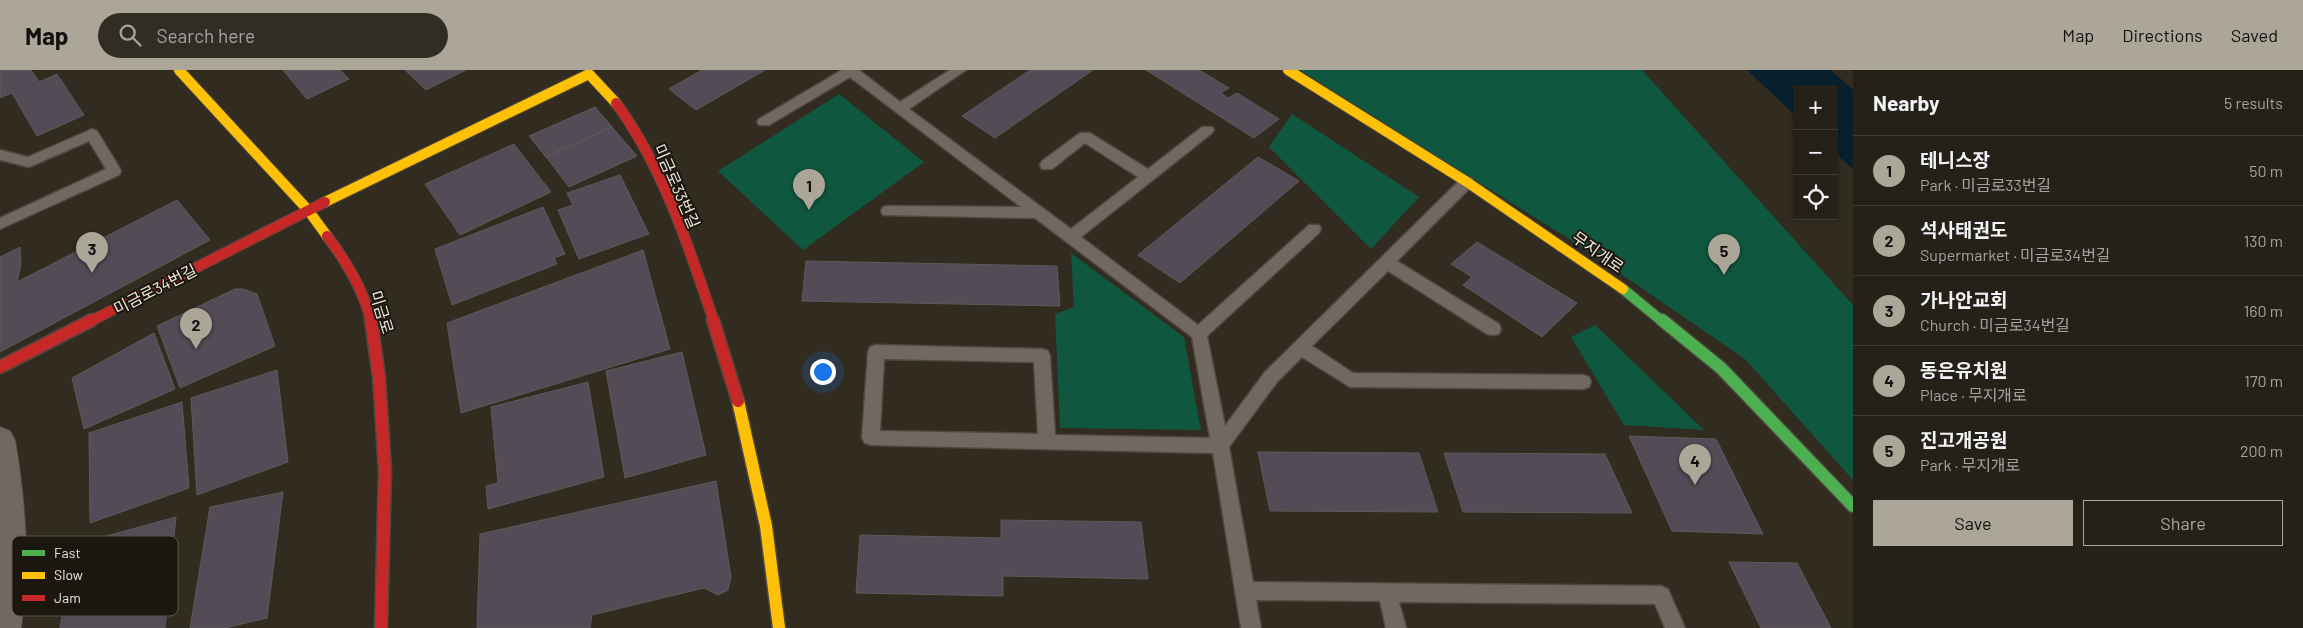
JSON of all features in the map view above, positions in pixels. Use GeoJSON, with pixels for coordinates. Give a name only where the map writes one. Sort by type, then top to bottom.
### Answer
{"type":"FeatureCollection","features":[{"type":"Feature","properties":{"kind":"street","name":"미금로"},"geometry":{"type":"LineString","coordinates":[[179,70],[308,210],[343,257],[364,299],[374,335],[384,425],[386,485],[385,566],[381,628]]}},
{"type":"Feature","properties":{"kind":"street","name":"무지개로"},"geometry":{"type":"LineString","coordinates":[[1288,70],[1467,182],[1640,301],[1727,375],[1793,441],[1853,506]]}},
{"type":"Feature","properties":{"kind":"street","name":"미금로33번길"},"geometry":{"type":"LineString","coordinates":[[308,210],[590,74],[606,89],[647,154],[687,248],[722,340],[763,505],[776,589],[779,628]]}},
{"type":"Feature","properties":{"kind":"street","name":"미금로34번길"},"geometry":{"type":"LineString","coordinates":[[0,367],[308,210]]}},
{"type":"Feature","properties":{"kind":"street"},"geometry":{"type":"LineString","coordinates":[[0,440],[8,484],[13,536]]}},
{"type":"Feature","properties":{"kind":"street"},"geometry":{"type":"LineString","coordinates":[[5,628],[12,575]]}},
{"type":"Feature","properties":{"kind":"lane"},"geometry":{"type":"LineString","coordinates":[[900,108],[959,70]]}},
{"type":"Feature","properties":{"kind":"lane"},"geometry":{"type":"LineString","coordinates":[[764,122],[851,71],[1199,334],[1251,628]]}},
{"type":"Feature","properties":{"kind":"lane"},"geometry":{"type":"LineString","coordinates":[[1071,237],[1207,130]]}},
{"type":"Feature","properties":{"kind":"lane"},"geometry":{"type":"LineString","coordinates":[[0,155],[29,162],[92,134],[114,170],[0,224]]}},
{"type":"Feature","properties":{"kind":"lane"},"geometry":{"type":"LineString","coordinates":[[1047,165],[1085,136],[1148,176]]}},
{"type":"Feature","properties":{"kind":"lane"},"geometry":{"type":"LineString","coordinates":[[1220,446],[1271,377],[1467,182]]}},
{"type":"Feature","properties":{"kind":"lane"},"geometry":{"type":"LineString","coordinates":[[888,211],[1039,213]]}},
{"type":"Feature","properties":{"kind":"lane"},"geometry":{"type":"LineString","coordinates":[[1199,334],[1314,229]]}},
{"type":"Feature","properties":{"kind":"lane"},"geometry":{"type":"LineString","coordinates":[[1386,262],[1493,329]]}},
{"type":"Feature","properties":{"kind":"lane"},"geometry":{"type":"LineString","coordinates":[[1300,347],[1350,380],[1584,382]]}},
{"type":"Feature","properties":{"kind":"lane"},"geometry":{"type":"LineString","coordinates":[[1047,442],[1042,356],[876,352],[871,438],[1220,446]]}},
{"type":"Feature","properties":{"kind":"lane"},"geometry":{"type":"LineString","coordinates":[[1245,591],[1661,595],[1675,628]]}},
{"type":"Feature","properties":{"kind":"lane"},"geometry":{"type":"LineString","coordinates":[[1387,592],[1396,628]]}},
{"type":"Feature","properties":{"kind":"green space"},"geometry":{"type":"Polygon","coordinates":[[[1300,70],[1642,70],[1853,305],[1853,480],[1745,359],[1577,244],[1300,70]]]}},
{"type":"Feature","properties":{"kind":"green space"},"geometry":{"type":"Polygon","coordinates":[[[839,94],[924,162],[803,250],[718,171],[839,94]]]}},
{"type":"Feature","properties":{"kind":"green space"},"geometry":{"type":"Polygon","coordinates":[[[1292,114],[1419,197],[1371,249],[1269,147],[1292,114]]]}},
{"type":"Feature","properties":{"kind":"green space"},"geometry":{"type":"Polygon","coordinates":[[[1071,253],[1184,337],[1201,430],[1060,428],[1055,314],[1074,307],[1071,253]]]}},
{"type":"Feature","properties":{"kind":"green space"},"geometry":{"type":"Polygon","coordinates":[[[1595,325],[1704,430],[1624,425],[1571,337],[1595,325]]]}},
{"type":"Feature","properties":{"kind":"water"},"geometry":{"type":"Polygon","coordinates":[[[1747,70],[1831,70],[1853,90],[1853,169],[1838,156],[1838,85],[1793,85],[1793,113],[1747,70]]]}},
{"type":"Feature","properties":{"kind":"building"},"geometry":{"type":"Polygon","coordinates":[[[0,70],[31,70],[39,82],[57,74],[84,115],[37,136],[12,93],[0,98],[0,70]]]}},
{"type":"Feature","properties":{"kind":"building"},"geometry":{"type":"Polygon","coordinates":[[[283,70],[340,70],[349,79],[307,99],[283,70]]]}},
{"type":"Feature","properties":{"kind":"building"},"geometry":{"type":"Polygon","coordinates":[[[405,70],[466,70],[426,90],[405,70]]]}},
{"type":"Feature","properties":{"kind":"building"},"geometry":{"type":"Polygon","coordinates":[[[702,70],[765,70],[696,110],[669,89],[702,70]]]}},
{"type":"Feature","properties":{"kind":"building"},"geometry":{"type":"Polygon","coordinates":[[[1030,70],[1093,70],[995,138],[962,116],[1030,70]]]}},
{"type":"Feature","properties":{"kind":"building"},"geometry":{"type":"Polygon","coordinates":[[[1146,70],[1199,70],[1229,88],[1221,93],[1228,98],[1237,93],[1279,119],[1254,138],[1146,70]]]}},
{"type":"Feature","properties":{"kind":"building"},"geometry":{"type":"Polygon","coordinates":[[[595,107],[612,127],[546,157],[529,136],[595,107]]]}},
{"type":"Feature","properties":{"kind":"building"},"geometry":{"type":"Polygon","coordinates":[[[612,127],[637,156],[569,187],[546,157],[612,127]]]}},
{"type":"Feature","properties":{"kind":"building"},"geometry":{"type":"Polygon","coordinates":[[[514,144],[551,192],[460,235],[425,184],[514,144]]]}},
{"type":"Feature","properties":{"kind":"building"},"geometry":{"type":"Polygon","coordinates":[[[1258,157],[1299,181],[1180,283],[1138,255],[1258,157]]]}},
{"type":"Feature","properties":{"kind":"building"},"geometry":{"type":"Polygon","coordinates":[[[620,175],[649,234],[579,259],[558,210],[573,205],[567,193],[620,175]]]}},
{"type":"Feature","properties":{"kind":"building"},"geometry":{"type":"Polygon","coordinates":[[[177,200],[210,240],[0,352],[0,257],[20,247],[21,263],[17,282],[177,200]]]}},
{"type":"Feature","properties":{"kind":"building"},"geometry":{"type":"Polygon","coordinates":[[[543,207],[565,254],[554,258],[557,264],[452,305],[435,249],[543,207]]]}},
{"type":"Feature","properties":{"kind":"building"},"geometry":{"type":"Polygon","coordinates":[[[1477,242],[1577,303],[1542,337],[1463,285],[1472,277],[1451,264],[1477,242]]]}},
{"type":"Feature","properties":{"kind":"building"},"geometry":{"type":"Polygon","coordinates":[[[643,250],[670,349],[461,413],[447,323],[643,250]]]}},
{"type":"Feature","properties":{"kind":"building"},"geometry":{"type":"Polygon","coordinates":[[[806,261],[1057,266],[1060,306],[802,301],[806,261]]]}},
{"type":"Feature","properties":{"kind":"building"},"geometry":{"type":"Polygon","coordinates":[[[235,289],[243,289],[257,294],[275,346],[180,388],[157,326],[235,289]]]}},
{"type":"Feature","properties":{"kind":"building"},"geometry":{"type":"Polygon","coordinates":[[[154,333],[175,389],[84,429],[72,378],[154,333]]]}},
{"type":"Feature","properties":{"kind":"building"},"geometry":{"type":"Polygon","coordinates":[[[682,352],[706,455],[625,478],[606,371],[682,352]]]}},
{"type":"Feature","properties":{"kind":"building"},"geometry":{"type":"Polygon","coordinates":[[[277,370],[288,462],[197,495],[191,398],[277,370]]]}},
{"type":"Feature","properties":{"kind":"building"},"geometry":{"type":"Polygon","coordinates":[[[588,382],[604,477],[488,509],[486,486],[498,483],[491,407],[588,382]]]}},
{"type":"Feature","properties":{"kind":"building"},"geometry":{"type":"Polygon","coordinates":[[[182,402],[189,488],[90,523],[89,433],[182,402]]]}},
{"type":"Feature","properties":{"kind":"building"},"geometry":{"type":"Polygon","coordinates":[[[1629,436],[1716,439],[1763,534],[1672,531],[1629,436]]]}},
{"type":"Feature","properties":{"kind":"building"},"geometry":{"type":"Polygon","coordinates":[[[1258,452],[1419,453],[1438,512],[1270,511],[1258,452]]]}},
{"type":"Feature","properties":{"kind":"building"},"geometry":{"type":"Polygon","coordinates":[[[1444,453],[1605,454],[1632,513],[1463,512],[1444,453]]]}},
{"type":"Feature","properties":{"kind":"building"},"geometry":{"type":"Polygon","coordinates":[[[716,481],[731,577],[728,590],[718,595],[704,588],[592,615],[590,628],[477,628],[480,534],[716,481]]]}},
{"type":"Feature","properties":{"kind":"building"},"geometry":{"type":"Polygon","coordinates":[[[283,492],[267,618],[225,628],[190,628],[210,507],[283,492]]]}},
{"type":"Feature","properties":{"kind":"building"},"geometry":{"type":"Polygon","coordinates":[[[176,517],[174,536],[106,536],[176,517]]]}},
{"type":"Feature","properties":{"kind":"building"},"geometry":{"type":"Polygon","coordinates":[[[1001,520],[1141,522],[1148,579],[1003,576],[1003,596],[856,593],[860,535],[1001,538],[1001,520]]]}},
{"type":"Feature","properties":{"kind":"building"},"geometry":{"type":"Polygon","coordinates":[[[1729,562],[1797,563],[1831,628],[1761,628],[1729,562]]]}},
{"type":"Feature","properties":{"kind":"building"},"geometry":{"type":"Polygon","coordinates":[[[62,616],[166,616],[165,628],[60,628],[62,616]]]}},
{"type":"Feature","properties":{"kind":"traffic: fast"},"geometry":{"type":"LineString","coordinates":[[1623,289],[1721,368],[1853,506]]}},
{"type":"Feature","properties":{"kind":"traffic: slow"},"geometry":{"type":"LineString","coordinates":[[179,70],[308,210],[327,236]]}},
{"type":"Feature","properties":{"kind":"traffic: slow"},"geometry":{"type":"LineString","coordinates":[[1288,70],[1467,182],[1623,289]]}},
{"type":"Feature","properties":{"kind":"traffic: slow"},"geometry":{"type":"LineString","coordinates":[[325,202],[589,74],[616,103]]}},
{"type":"Feature","properties":{"kind":"traffic: slow"},"geometry":{"type":"LineString","coordinates":[[738,401],[766,526],[779,628]]}},
{"type":"Feature","properties":{"kind":"traffic: jam"},"geometry":{"type":"LineString","coordinates":[[616,103],[642,143],[674,214],[709,306],[738,401]]}},
{"type":"Feature","properties":{"kind":"traffic: jam"},"geometry":{"type":"LineString","coordinates":[[0,367],[325,202]]}},
{"type":"Feature","properties":{"kind":"traffic: jam"},"geometry":{"type":"LineString","coordinates":[[327,236],[347,266],[364,298],[376,347],[382,408],[385,471],[385,534],[381,628]]}},
{"type":"Feature","properties":{"kind":"place","name":"테니스장"},"geometry":{"type":"Point","coordinates":[809,210]}},
{"type":"Feature","properties":{"kind":"place","name":"가나안교회"},"geometry":{"type":"Point","coordinates":[92,273]}},
{"type":"Feature","properties":{"kind":"place","name":"진고개공원"},"geometry":{"type":"Point","coordinates":[1724,275]}},
{"type":"Feature","properties":{"kind":"place","name":"석사태권도"},"geometry":{"type":"Point","coordinates":[196,349]}},
{"type":"Feature","properties":{"kind":"place","name":"동은유치원"},"geometry":{"type":"Point","coordinates":[1695,485]}}]}
